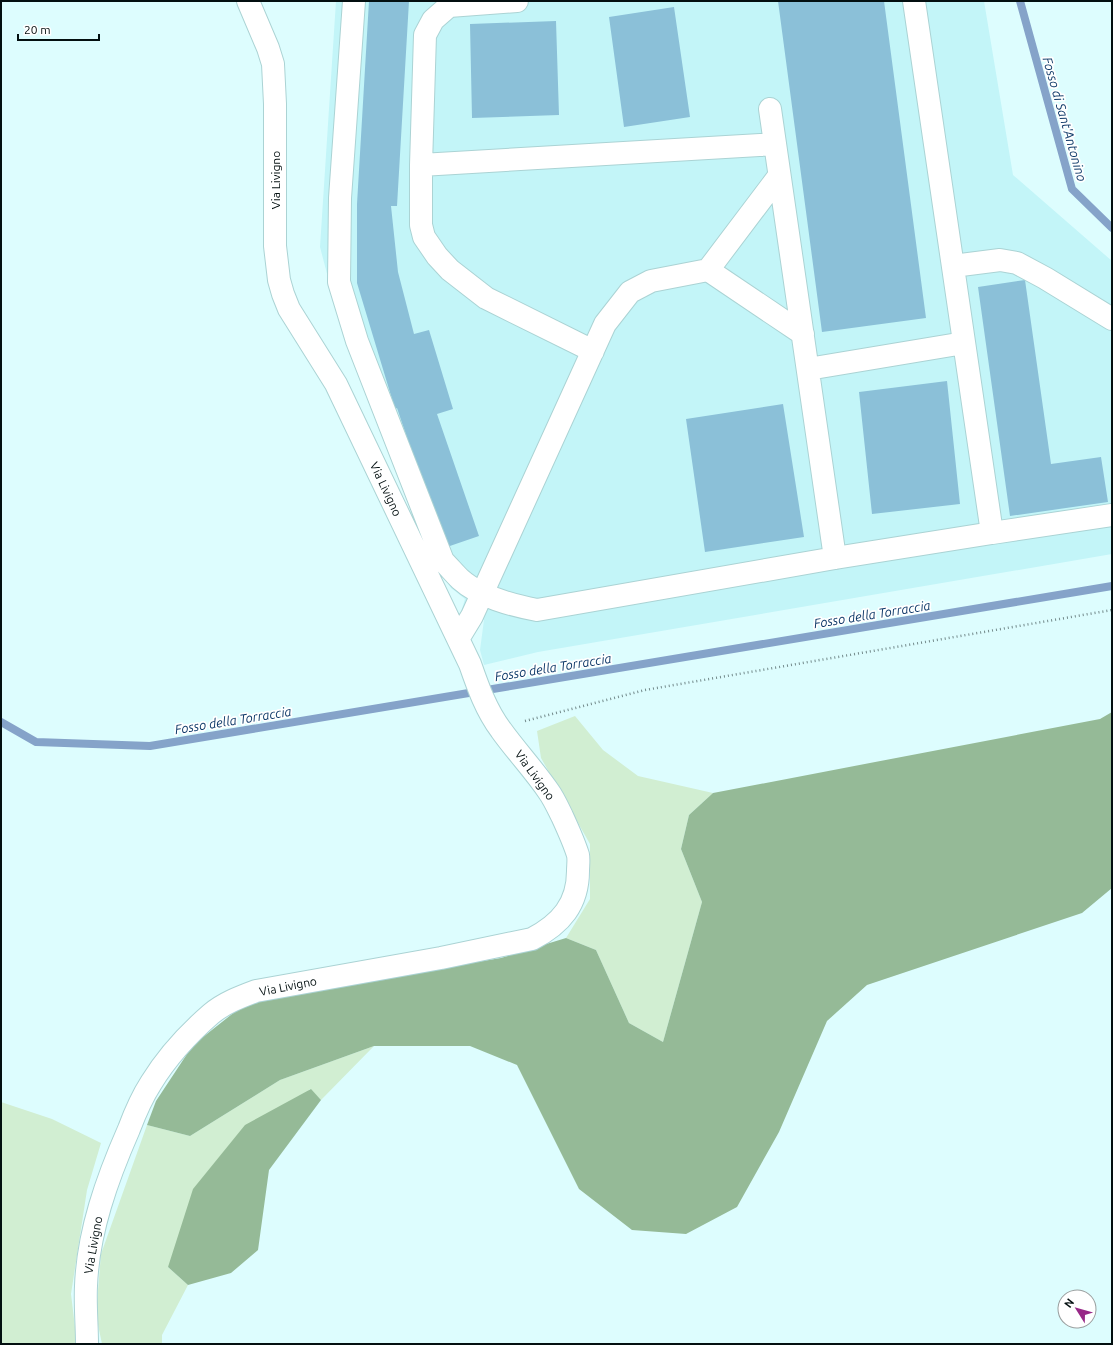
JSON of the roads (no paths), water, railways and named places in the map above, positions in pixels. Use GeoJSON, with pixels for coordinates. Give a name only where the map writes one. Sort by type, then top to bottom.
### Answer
{"type":"FeatureCollection","features":[{"type":"Feature","properties":{"kind":"street","name":"Via Livigno"},"geometry":{"type":"LineString","coordinates":[[87,1344],[86,1286],[94,1230],[107,1183],[137,1109],[155,1076],[188,1035],[212,1013],[234,999],[256,991],[532,939],[551,928],[565,913],[572,902],[578,880],[578,857],[569,831],[550,793],[500,729],[484,703],[470,664],[336,384],[289,309],[283,294],[279,280],[275,246],[276,104],[273,71],[268,48],[248,1]]}},
{"type":"Feature","properties":{"kind":"street"},"geometry":{"type":"LineString","coordinates":[[354,1],[340,198],[339,282],[357,341],[443,561],[461,580],[482,594],[516,606],[537,610],[835,558],[1112,515]]}},
{"type":"Feature","properties":{"kind":"street"},"geometry":{"type":"LineString","coordinates":[[507,1],[449,6],[433,20],[426,35],[421,165],[421,224],[424,237],[436,256],[450,270],[486,298],[593,351]]}},
{"type":"Feature","properties":{"kind":"street"},"geometry":{"type":"LineString","coordinates":[[914,1],[992,533]]}},
{"type":"Feature","properties":{"kind":"street"},"geometry":{"type":"LineString","coordinates":[[770,109],[835,558]]}},
{"type":"Feature","properties":{"kind":"street"},"geometry":{"type":"LineString","coordinates":[[421,165],[775,144]]}},
{"type":"Feature","properties":{"kind":"street"},"geometry":{"type":"LineString","coordinates":[[458,639],[472,616],[605,324],[630,292],[651,281],[708,270],[779,176]]}},
{"type":"Feature","properties":{"kind":"street"},"geometry":{"type":"LineString","coordinates":[[953,266],[1000,260],[1017,263],[1045,278],[1112,319]]}},
{"type":"Feature","properties":{"kind":"street"},"geometry":{"type":"LineString","coordinates":[[708,270],[802,334]]}},
{"type":"Feature","properties":{"kind":"street"},"geometry":{"type":"LineString","coordinates":[[808,369],[964,343]]}},
{"type":"Feature","properties":{"kind":"waterway","name":"Fosso di Sant'Antonino"},"geometry":{"type":"LineString","coordinates":[[1020,1],[1072,189],[1112,228]]}},
{"type":"Feature","properties":{"kind":"waterway","name":"Fosso della Torraccia"},"geometry":{"type":"LineString","coordinates":[[1,722],[36,742],[150,746],[1112,586]]}}]}
